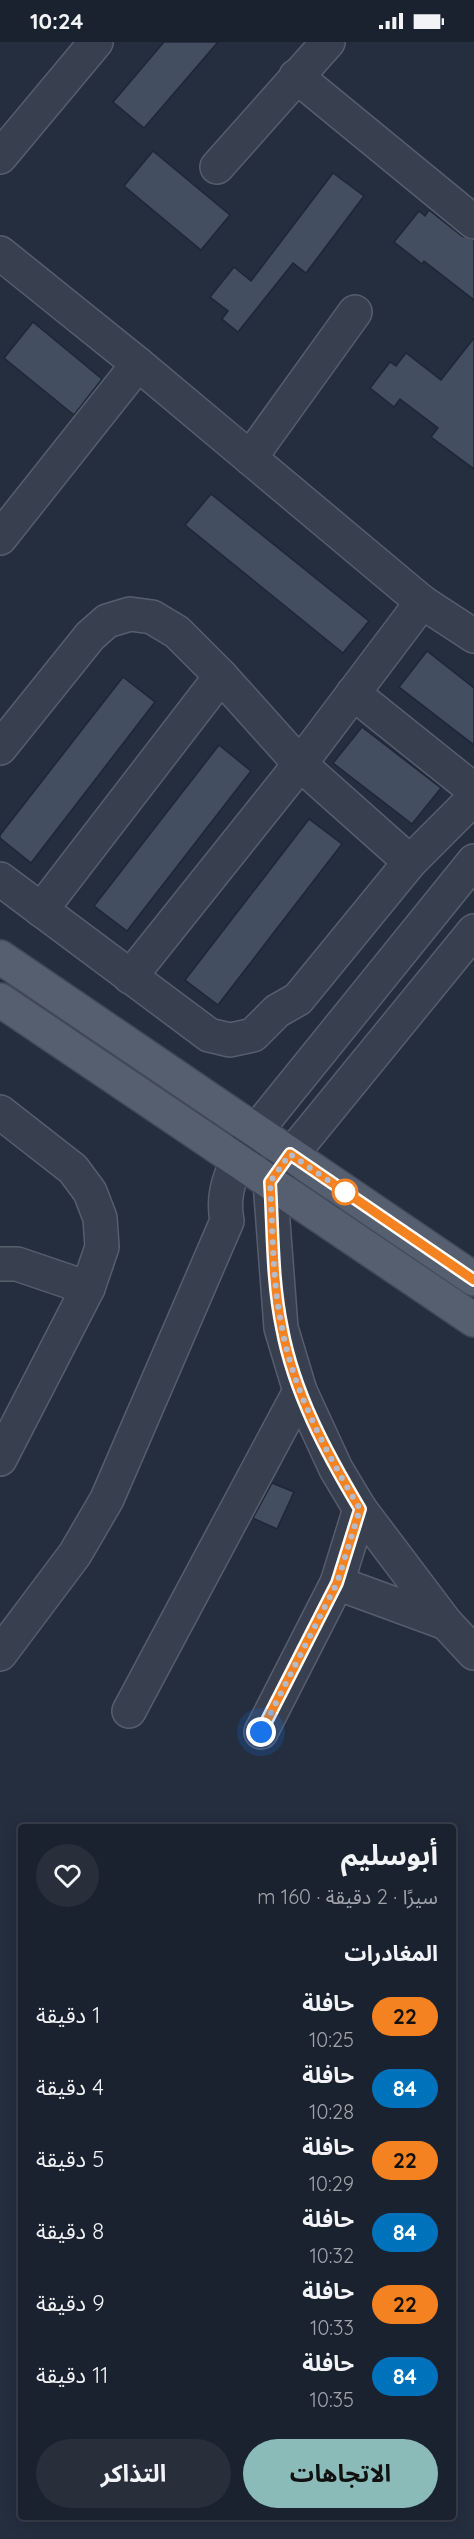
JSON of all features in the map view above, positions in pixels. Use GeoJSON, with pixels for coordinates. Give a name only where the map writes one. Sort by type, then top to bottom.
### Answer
{"type":"FeatureCollection","features":[{"type":"Feature","properties":{"kind":"main road"},"geometry":{"type":"LineString","coordinates":[[0,957],[474,1280]]}},
{"type":"Feature","properties":{"kind":"main road"},"geometry":{"type":"LineString","coordinates":[[0,1000],[474,1320]]}},
{"type":"Feature","properties":{"kind":"street"},"geometry":{"type":"LineString","coordinates":[[4,145],[96,42]]}},
{"type":"Feature","properties":{"kind":"street"},"geometry":{"type":"LineString","coordinates":[[217,167],[328,42]]}},
{"type":"Feature","properties":{"kind":"street"},"geometry":{"type":"LineString","coordinates":[[296,76],[474,222]]}},
{"type":"Feature","properties":{"kind":"street"},"geometry":{"type":"LineString","coordinates":[[0,253],[138,364],[422,602],[474,636]]}},
{"type":"Feature","properties":{"kind":"street"},"geometry":{"type":"LineString","coordinates":[[250,458],[355,312]]}},
{"type":"Feature","properties":{"kind":"street"},"geometry":{"type":"LineString","coordinates":[[0,538],[138,364]]}},
{"type":"Feature","properties":{"kind":"street"},"geometry":{"type":"LineString","coordinates":[[130,977],[300,764],[422,602]]}},
{"type":"Feature","properties":{"kind":"street"},"geometry":{"type":"LineString","coordinates":[[0,748],[90,636],[107,621],[130,614],[152,617],[177,632],[221,676],[300,764],[410,862]]}},
{"type":"Feature","properties":{"kind":"street"},"geometry":{"type":"LineString","coordinates":[[41,910],[221,676]]}},
{"type":"Feature","properties":{"kind":"street"},"geometry":{"type":"LineString","coordinates":[[353,693],[474,790]]}},
{"type":"Feature","properties":{"kind":"street"},"geometry":{"type":"LineString","coordinates":[[0,879],[208,1035],[230,1040],[253,1035],[277,1011],[298,999],[410,862],[474,798]]}},
{"type":"Feature","properties":{"kind":"street"},"geometry":{"type":"LineString","coordinates":[[0,1654],[75,1554],[107,1499],[227,1221],[225,1194],[228,1180],[238,1160],[256,1131],[474,861]]}},
{"type":"Feature","properties":{"kind":"street"},"geometry":{"type":"LineString","coordinates":[[227,1221],[250,1210],[290,1154],[474,931]]}},
{"type":"Feature","properties":{"kind":"street"},"geometry":{"type":"LineString","coordinates":[[0,1112],[73,1169],[90,1192],[100,1218],[102,1247],[88,1288],[0,1459]]}},
{"type":"Feature","properties":{"kind":"street"},"geometry":{"type":"LineString","coordinates":[[270,1182],[281,1328],[300,1392],[336,1469],[360,1509],[446,1623],[474,1653]]}},
{"type":"Feature","properties":{"kind":"street"},"geometry":{"type":"LineString","coordinates":[[0,1264],[17,1264],[88,1288]]}},
{"type":"Feature","properties":{"kind":"street"},"geometry":{"type":"LineString","coordinates":[[129,1711],[300,1392]]}},
{"type":"Feature","properties":{"kind":"street"},"geometry":{"type":"LineString","coordinates":[[261,1732],[337,1583],[360,1509]]}},
{"type":"Feature","properties":{"kind":"street"},"geometry":{"type":"LineString","coordinates":[[337,1583],[446,1623]]}},
{"type":"Feature","properties":{"kind":"building"},"geometry":{"type":"Polygon","coordinates":[[[164,42],[218,42],[144,128],[113,102],[164,42]]]}},
{"type":"Feature","properties":{"kind":"building"},"geometry":{"type":"Polygon","coordinates":[[[153,151],[230,215],[201,250],[124,186],[153,151]]]}},
{"type":"Feature","properties":{"kind":"building"},"geometry":{"type":"Polygon","coordinates":[[[333,173],[364,196],[306,273],[293,263],[238,332],[222,319],[228,311],[210,297],[234,267],[251,281],[333,173]]]}},
{"type":"Feature","properties":{"kind":"building"},"geometry":{"type":"Polygon","coordinates":[[[429,210],[462,236],[474,240],[474,300],[424,261],[422,264],[394,242],[419,211],[425,216],[429,210]]]}},
{"type":"Feature","properties":{"kind":"building"},"geometry":{"type":"Polygon","coordinates":[[[33,322],[102,379],[74,415],[4,358],[33,322]]]}},
{"type":"Feature","properties":{"kind":"building"},"geometry":{"type":"Polygon","coordinates":[[[474,338],[474,469],[431,437],[438,428],[400,399],[394,407],[370,388],[390,362],[396,366],[406,353],[441,380],[474,338]]]}},
{"type":"Feature","properties":{"kind":"building"},"geometry":{"type":"Polygon","coordinates":[[[211,494],[369,621],[343,653],[185,525],[211,494]]]}},
{"type":"Feature","properties":{"kind":"building"},"geometry":{"type":"Polygon","coordinates":[[[427,651],[474,688],[474,745],[399,687],[427,651]]]}},
{"type":"Feature","properties":{"kind":"building"},"geometry":{"type":"Polygon","coordinates":[[[123,677],[155,702],[31,863],[0,838],[0,835],[123,677]]]}},
{"type":"Feature","properties":{"kind":"building"},"geometry":{"type":"Polygon","coordinates":[[[362,727],[441,788],[412,824],[333,763],[362,727]]]}},
{"type":"Feature","properties":{"kind":"building"},"geometry":{"type":"Polygon","coordinates":[[[219,745],[251,771],[127,931],[94,906],[219,745]]]}},
{"type":"Feature","properties":{"kind":"building"},"geometry":{"type":"Polygon","coordinates":[[[309,819],[342,844],[218,1005],[185,980],[309,819]]]}},
{"type":"Feature","properties":{"kind":"building"},"geometry":{"type":"Polygon","coordinates":[[[272,1483],[294,1492],[277,1529],[253,1518],[272,1483]]]}},
{"type":"Feature","properties":{"kind":"bus line","name":"22"},"geometry":{"type":"LineString","coordinates":[[261,1732],[337,1583],[360,1509],[336,1469],[300,1392],[281,1328],[270,1182],[290,1154],[474,1280]]}},
{"type":"Feature","properties":{"kind":"route"},"geometry":{"type":"LineString","coordinates":[[261,1732],[337,1583],[360,1509],[336,1469],[300,1392],[281,1328],[270,1182],[290,1154],[345,1192]]}}]}
